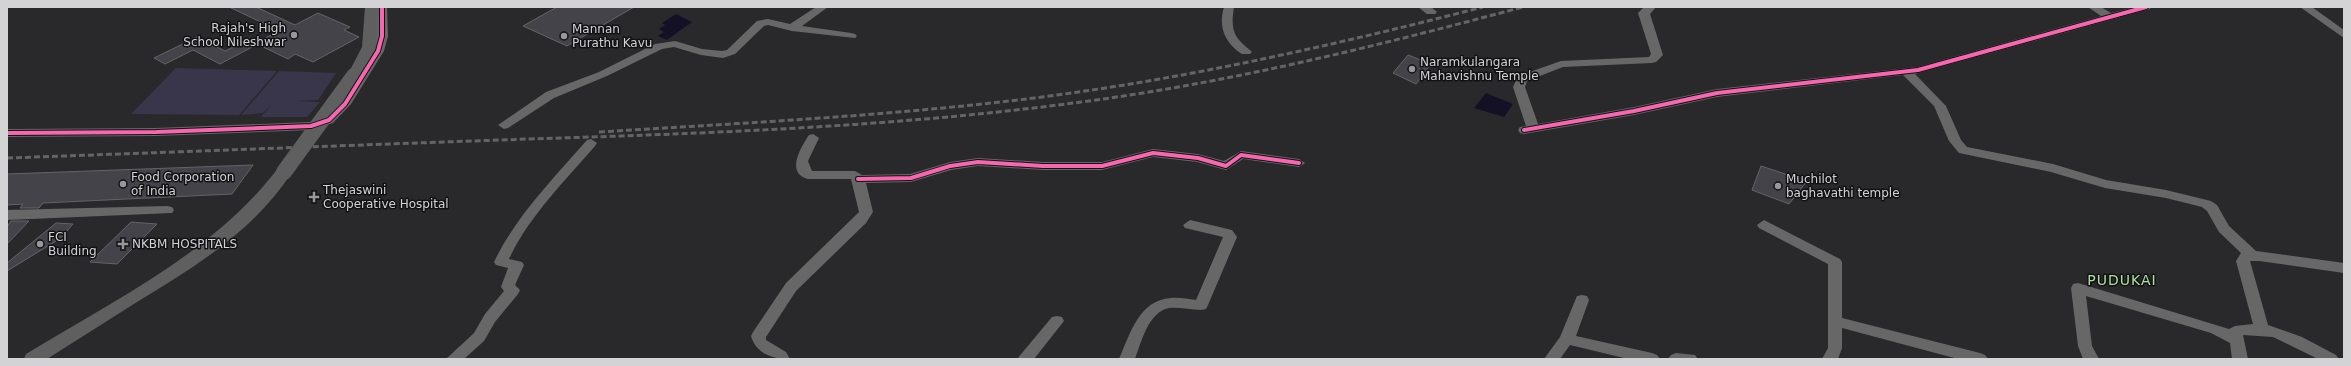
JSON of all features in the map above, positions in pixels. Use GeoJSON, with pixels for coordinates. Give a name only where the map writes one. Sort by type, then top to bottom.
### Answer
{"type":"FeatureCollection","features":[{"type":"Feature","properties":{"kind":"main road"},"geometry":{"type":"LineString","coordinates":[[33,359],[180,268],[223,238],[258,206],[354,76],[369,47],[372,7]]}},
{"type":"Feature","properties":{"kind":"street"},"geometry":{"type":"LineString","coordinates":[[7,133],[156,132],[312,126],[329,120],[345,104],[378,51],[382,36],[382,7]]}},
{"type":"Feature","properties":{"kind":"street"},"geometry":{"type":"LineString","coordinates":[[792,28],[823,7]]}},
{"type":"Feature","properties":{"kind":"street"},"geometry":{"type":"LineString","coordinates":[[1229,7],[1226,28],[1238,48],[1246,52]]}},
{"type":"Feature","properties":{"kind":"street"},"geometry":{"type":"LineString","coordinates":[[1651,7],[1644,13],[1657,54],[1652,60],[1561,64],[1522,79],[1519,87],[1528,129],[1634,111],[1717,93],[1918,70],[2146,7]]}},
{"type":"Feature","properties":{"kind":"street"},"geometry":{"type":"LineString","coordinates":[[2093,7],[2110,17]]}},
{"type":"Feature","properties":{"kind":"street"},"geometry":{"type":"LineString","coordinates":[[2305,7],[2344,35]]}},
{"type":"Feature","properties":{"kind":"street"},"geometry":{"type":"LineString","coordinates":[[504,126],[550,95],[603,74],[659,46],[675,44],[701,52],[723,55],[731,52],[761,23],[768,22],[792,28],[851,36]]}},
{"type":"Feature","properties":{"kind":"street"},"geometry":{"type":"LineString","coordinates":[[1905,72],[1943,110],[1948,128],[1958,146],[1963,150],[2053,168],[2105,184],[2166,194],[2206,204],[2212,208],[2224,229],[2251,255]]}},
{"type":"Feature","properties":{"kind":"street"},"geometry":{"type":"LineString","coordinates":[[782,359],[781,356],[760,343],[758,336],[772,318],[791,287],[861,220],[866,212],[861,200],[858,179],[854,175],[808,174],[801,168],[800,161],[813,138]]}},
{"type":"Feature","properties":{"kind":"street"},"geometry":{"type":"LineString","coordinates":[[454,359],[479,337],[490,318],[513,290],[508,287],[509,280],[517,265],[501,262],[510,243],[560,177],[591,143]]}},
{"type":"Feature","properties":{"kind":"street"},"geometry":{"type":"LineString","coordinates":[[858,179],[911,178],[950,166],[978,162],[1043,166],[1102,166],[1153,153],[1198,158],[1226,166],[1242,155],[1299,163]]}},
{"type":"Feature","properties":{"kind":"street"},"geometry":{"type":"LineString","coordinates":[[7,215],[167,210]]}},
{"type":"Feature","properties":{"kind":"street"},"geometry":{"type":"LineString","coordinates":[[1127,359],[1142,320],[1158,306],[1170,303],[1201,305],[1230,237],[1227,233],[1190,225]]}},
{"type":"Feature","properties":{"kind":"street"},"geometry":{"type":"LineString","coordinates":[[1764,225],[1835,262],[1835,348],[1830,359]]}},
{"type":"Feature","properties":{"kind":"street"},"geometry":{"type":"LineString","coordinates":[[2262,330],[2243,261],[2245,257],[2251,255],[2344,268]]}},
{"type":"Feature","properties":{"kind":"street"},"geometry":{"type":"LineString","coordinates":[[2091,359],[2085,346],[2078,288],[2216,329],[2237,340]]}},
{"type":"Feature","properties":{"kind":"street"},"geometry":{"type":"LineString","coordinates":[[1552,359],[1566,339],[1582,300]]}},
{"type":"Feature","properties":{"kind":"street"},"geometry":{"type":"LineString","coordinates":[[1025,359],[1057,320]]}},
{"type":"Feature","properties":{"kind":"street"},"geometry":{"type":"LineString","coordinates":[[1835,321],[1980,359]]}},
{"type":"Feature","properties":{"kind":"street"},"geometry":{"type":"LineString","coordinates":[[2240,359],[2235,331],[2251,328],[2282,333],[2331,359]]}},
{"type":"Feature","properties":{"kind":"street"},"geometry":{"type":"LineString","coordinates":[[1566,339],[1652,359]]}},
{"type":"Feature","properties":{"kind":"street"},"geometry":{"type":"LineString","coordinates":[[1676,359],[1690,359]]}},
{"type":"Feature","properties":{"kind":"shaded area"},"geometry":{"type":"Polygon","coordinates":[[[676,14],[692,22],[667,40],[658,36],[664,32],[659,29],[665,25],[662,23],[676,14]]]}},
{"type":"Feature","properties":{"kind":"shaded area"},"geometry":{"type":"Polygon","coordinates":[[[176,68],[277,71],[239,115],[131,114],[176,68]]]}},
{"type":"Feature","properties":{"kind":"shaded area"},"geometry":{"type":"Polygon","coordinates":[[[279,71],[336,73],[318,100],[294,101],[320,102],[307,117],[261,117],[274,102],[263,113],[241,115],[279,71]]]}},
{"type":"Feature","properties":{"kind":"shaded area"},"geometry":{"type":"Polygon","coordinates":[[[1486,93],[1513,104],[1504,117],[1474,108],[1486,93]]]}},
{"type":"Feature","properties":{"kind":"building","name":"Rajah's High School Nileshwar"},"geometry":{"type":"Polygon","coordinates":[[[229,7],[256,7],[295,25],[318,13],[350,27],[344,30],[359,37],[313,62],[295,54],[288,59],[255,43],[280,31],[229,7]]]}},
{"type":"Feature","properties":{"kind":"building","name":"Mannan Purathu Kavu"},"geometry":{"type":"Polygon","coordinates":[[[557,7],[634,7],[567,46],[523,26],[557,7]]]}},
{"type":"Feature","properties":{"kind":"building","name":"Rajah's High School Nileshwar"},"geometry":{"type":"Polygon","coordinates":[[[197,37],[225,51],[246,41],[256,45],[220,64],[193,50],[165,64],[154,58],[197,37]]]}},
{"type":"Feature","properties":{"kind":"building","name":"Naramkulangara Mahavishnu Temple"},"geometry":{"type":"Polygon","coordinates":[[[1408,55],[1431,64],[1416,84],[1393,73],[1408,55]]]}},
{"type":"Feature","properties":{"kind":"building","name":"Food Corporation of India"},"geometry":{"type":"Polygon","coordinates":[[[253,165],[232,194],[43,203],[39,208],[20,208],[23,204],[7,205],[7,174],[253,165]]]}},
{"type":"Feature","properties":{"kind":"building","name":"Muchilot baghavathi temple"},"geometry":{"type":"Polygon","coordinates":[[[1761,166],[1807,181],[1789,204],[1752,190],[1761,166]]]}},
{"type":"Feature","properties":{"kind":"building","name":"FCI Building"},"geometry":{"type":"Polygon","coordinates":[[[11,221],[29,221],[7,244],[7,227],[11,221]]]}},
{"type":"Feature","properties":{"kind":"building","name":"NKBM HOSPITALS"},"geometry":{"type":"Polygon","coordinates":[[[131,222],[157,224],[117,264],[90,262],[131,222]]]}},
{"type":"Feature","properties":{"kind":"building","name":"FCI Building"},"geometry":{"type":"Polygon","coordinates":[[[56,223],[73,224],[61,238],[7,271],[7,263],[56,223]]]}},
{"type":"Feature","properties":{"kind":"railway"},"geometry":{"type":"LineString","coordinates":[[599,132],[925,110],[1091,90],[1260,60],[1372,35],[1483,7]]}},
{"type":"Feature","properties":{"kind":"railway"},"geometry":{"type":"LineString","coordinates":[[7,158],[745,131],[960,116],[1103,99],[1156,91],[1262,71],[1366,47],[1523,7]]}},
{"type":"Feature","properties":{"kind":"cycle path"},"geometry":{"type":"LineString","coordinates":[[7,133],[156,132],[311,126],[329,120],[345,104],[378,51],[382,36],[382,7]]}},
{"type":"Feature","properties":{"kind":"cycle path"},"geometry":{"type":"LineString","coordinates":[[1524,130],[1634,111],[1717,93],[1918,70],[2146,7]]}},
{"type":"Feature","properties":{"kind":"cycle path"},"geometry":{"type":"LineString","coordinates":[[858,179],[911,178],[950,166],[978,162],[1043,166],[1102,166],[1153,153],[1198,158],[1226,166],[1241,155],[1299,163]]}},
{"type":"Feature","properties":{"kind":"place","name":"Rajah's High School Nileshwar"},"geometry":{"type":"Point","coordinates":[294,35]}},
{"type":"Feature","properties":{"kind":"place","name":"Mannan Purathu Kavu"},"geometry":{"type":"Point","coordinates":[564,36]}},
{"type":"Feature","properties":{"kind":"place","name":"Naramkulangara Mahavishnu Temple"},"geometry":{"type":"Point","coordinates":[1412,69]}},
{"type":"Feature","properties":{"kind":"place","name":"Food Corporation of India"},"geometry":{"type":"Point","coordinates":[123,184]}},
{"type":"Feature","properties":{"kind":"place","name":"Muchilot baghavathi temple"},"geometry":{"type":"Point","coordinates":[1778,186]}},
{"type":"Feature","properties":{"kind":"place","name":"Thejaswini Cooperative Hospital"},"geometry":{"type":"Point","coordinates":[314,197]}},
{"type":"Feature","properties":{"kind":"place","name":"FCI Building"},"geometry":{"type":"Point","coordinates":[40,244]}},
{"type":"Feature","properties":{"kind":"place","name":"NKBM HOSPITALS"},"geometry":{"type":"Point","coordinates":[123,244]}},
{"type":"Feature","properties":{"kind":"district","name":"PUDUKAI"},"geometry":{"type":"Point","coordinates":[2122,280]}}]}
